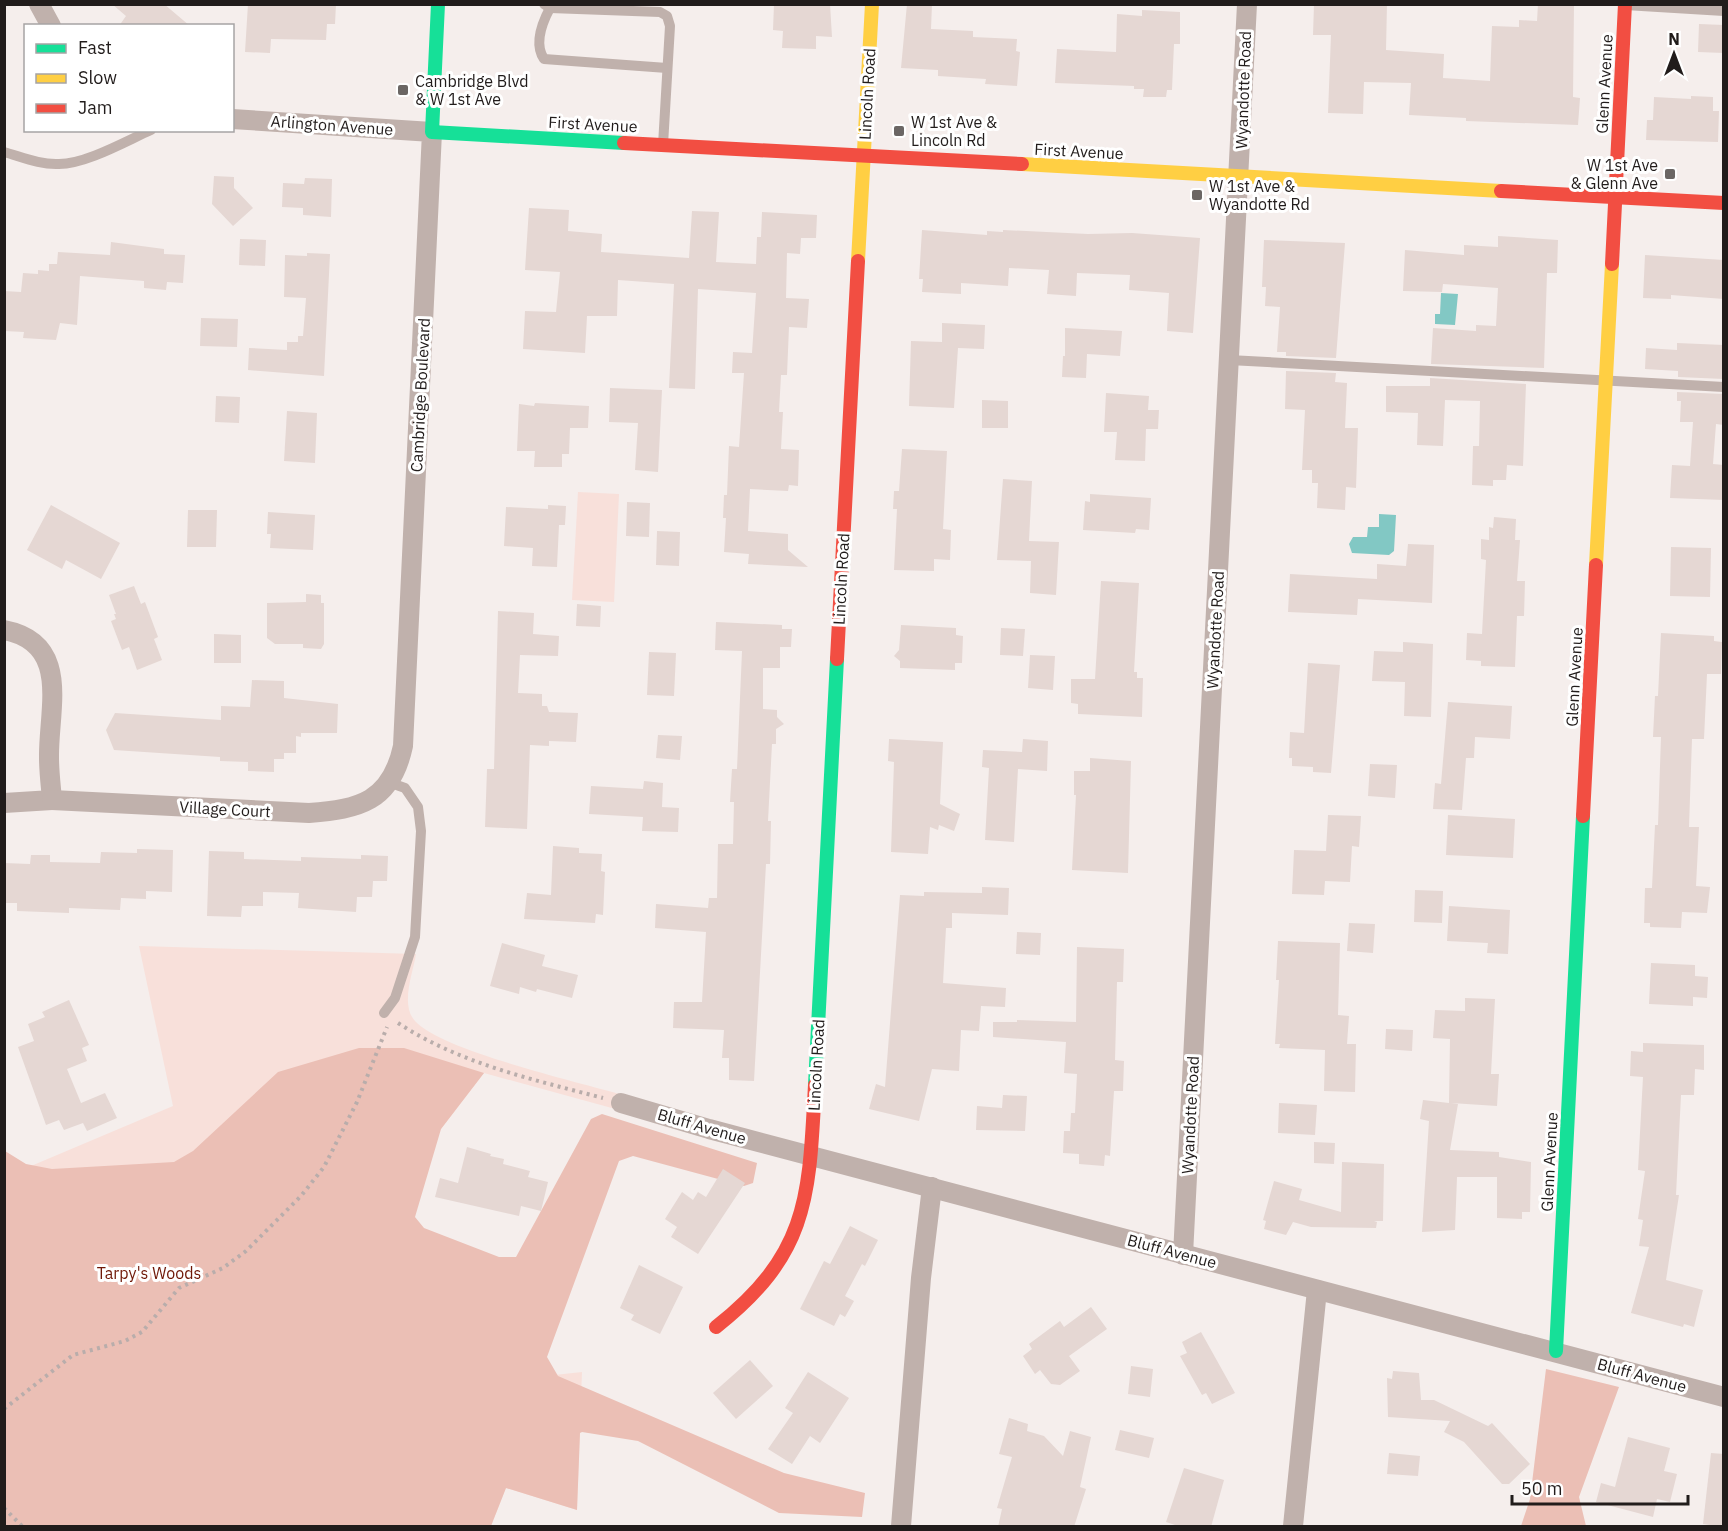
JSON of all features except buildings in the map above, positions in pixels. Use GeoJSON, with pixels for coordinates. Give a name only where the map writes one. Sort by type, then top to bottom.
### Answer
{"type":"FeatureCollection","features":[{"type":"Feature","properties":{"kind":"street"},"geometry":{"type":"LineString","coordinates":[[39,4],[50,24]]}},
{"type":"Feature","properties":{"kind":"street","name":"Cambridge Boulevard"},"geometry":{"type":"LineString","coordinates":[[388,782],[399,765],[403,746],[438,4]]}},
{"type":"Feature","properties":{"kind":"street","name":"Lincoln Road"},"geometry":{"type":"LineString","coordinates":[[716,1327],[757,1289],[785,1249],[800,1222],[811,1154],[872,4]]}},
{"type":"Feature","properties":{"kind":"street","name":"Wyandotte Road"},"geometry":{"type":"LineString","coordinates":[[1183,1255],[1247,4]]}},
{"type":"Feature","properties":{"kind":"street","name":"Glenn Avenue"},"geometry":{"type":"LineString","coordinates":[[1556,1351],[1625,5]]}},
{"type":"Feature","properties":{"kind":"street","name":"Arlington Avenue"},"geometry":{"type":"LineString","coordinates":[[234,119],[432,132]]}},
{"type":"Feature","properties":{"kind":"street","name":"First Avenue"},"geometry":{"type":"LineString","coordinates":[[432,132],[1616,196],[1724,204]]}},
{"type":"Feature","properties":{"kind":"street"},"geometry":{"type":"LineString","coordinates":[[4,630],[30,639],[47,658],[53,682],[48,758],[52,800]]}},
{"type":"Feature","properties":{"kind":"street","name":"Village Court"},"geometry":{"type":"LineString","coordinates":[[4,803],[52,800],[309,813],[348,810],[374,798],[388,782]]}},
{"type":"Feature","properties":{"kind":"street","name":"Bluff Avenue"},"geometry":{"type":"LineString","coordinates":[[621,1103],[1183,1255],[1556,1351],[1724,1397]]}},
{"type":"Feature","properties":{"kind":"street"},"geometry":{"type":"LineString","coordinates":[[901,1527],[921,1278],[932,1187]]}},
{"type":"Feature","properties":{"kind":"street"},"geometry":{"type":"LineString","coordinates":[[1293,1527],[1317,1290]]}},
{"type":"Feature","properties":{"kind":"lane"},"geometry":{"type":"LineString","coordinates":[[1625,5],[1724,11]]}},
{"type":"Feature","properties":{"kind":"lane"},"geometry":{"type":"LineString","coordinates":[[663,145],[670,26],[667,16],[660,12],[547,6],[540,41],[540,53],[544,59],[667,68]]}},
{"type":"Feature","properties":{"kind":"lane"},"geometry":{"type":"LineString","coordinates":[[4,152],[38,162],[60,165],[83,159],[146,132]]}},
{"type":"Feature","properties":{"kind":"lane"},"geometry":{"type":"LineString","coordinates":[[1229,360],[1724,387]]}},
{"type":"Feature","properties":{"kind":"lane"},"geometry":{"type":"LineString","coordinates":[[384,1013],[395,998],[415,937],[422,848],[418,807],[405,788],[388,782]]}},
{"type":"Feature","properties":{"kind":"path"},"geometry":{"type":"LineString","coordinates":[[4,1409],[73,1355],[125,1341],[142,1332],[179,1288],[223,1268],[246,1251],[293,1204],[324,1167],[340,1137],[391,1018],[428,1042],[470,1061],[621,1103]]}},
{"type":"Feature","properties":{"kind":"path"},"geometry":{"type":"LineString","coordinates":[[4,1508],[22,1527]]}},
{"type":"Feature","properties":{"kind":"green space"},"geometry":{"type":"Polygon","coordinates":[[[578,492],[619,494],[614,602],[572,600],[578,492]]]}},
{"type":"Feature","properties":{"kind":"green space","name":"Tarpy's Woods"},"geometry":{"type":"Polygon","coordinates":[[[139,946],[416,954],[408,1006],[415,1021],[430,1032],[481,1054],[623,1095],[619,1110],[484,1073],[224,1411],[582,1372],[577,1510],[506,1488],[491,1526],[5,1526],[5,1177],[173,1106],[139,946]]]}},
{"type":"Feature","properties":{"kind":"green space","name":"Tarpy's Woods"},"geometry":{"type":"Polygon","coordinates":[[[359,1048],[404,1048],[484,1073],[441,1129],[415,1217],[424,1228],[499,1257],[516,1257],[591,1119],[602,1114],[757,1163],[753,1183],[744,1186],[633,1156],[619,1161],[547,1357],[558,1376],[784,1473],[865,1493],[862,1517],[779,1513],[638,1441],[582,1432],[580,1433],[577,1510],[506,1488],[491,1526],[5,1526],[5,1151],[26,1164],[52,1169],[174,1162],[193,1151],[278,1072],[359,1048]]]}},
{"type":"Feature","properties":{"kind":"green space"},"geometry":{"type":"Polygon","coordinates":[[[1546,1369],[1619,1387],[1579,1497],[1586,1526],[1521,1526],[1530,1499],[1546,1369]]]}},
{"type":"Feature","properties":{"kind":"water"},"geometry":{"type":"Polygon","coordinates":[[[1441,293],[1458,294],[1455,325],[1435,324],[1435,314],[1440,314],[1441,293]]]}},
{"type":"Feature","properties":{"kind":"water"},"geometry":{"type":"Polygon","coordinates":[[[1379,514],[1396,515],[1394,551],[1389,555],[1352,553],[1349,544],[1353,537],[1367,537],[1368,527],[1379,527],[1379,514]]]}},
{"type":"Feature","properties":{"kind":"traffic: fast"},"geometry":{"type":"LineString","coordinates":[[438,4],[432,132],[624,143]]}},
{"type":"Feature","properties":{"kind":"traffic: fast"},"geometry":{"type":"LineString","coordinates":[[815,1085],[837,659]]}},
{"type":"Feature","properties":{"kind":"traffic: fast"},"geometry":{"type":"LineString","coordinates":[[1556,1351],[1583,816]]}},
{"type":"Feature","properties":{"kind":"traffic: slow"},"geometry":{"type":"LineString","coordinates":[[858,261],[872,4]]}},
{"type":"Feature","properties":{"kind":"traffic: slow"},"geometry":{"type":"LineString","coordinates":[[1022,164],[1501,191]]}},
{"type":"Feature","properties":{"kind":"traffic: slow"},"geometry":{"type":"LineString","coordinates":[[1596,565],[1612,264]]}},
{"type":"Feature","properties":{"kind":"traffic: jam"},"geometry":{"type":"LineString","coordinates":[[1612,264],[1625,4]]}},
{"type":"Feature","properties":{"kind":"traffic: jam"},"geometry":{"type":"LineString","coordinates":[[624,143],[1022,164]]}},
{"type":"Feature","properties":{"kind":"traffic: jam"},"geometry":{"type":"LineString","coordinates":[[1501,191],[1724,203]]}},
{"type":"Feature","properties":{"kind":"traffic: jam"},"geometry":{"type":"LineString","coordinates":[[837,659],[858,261]]}},
{"type":"Feature","properties":{"kind":"traffic: jam"},"geometry":{"type":"LineString","coordinates":[[1583,816],[1596,565]]}},
{"type":"Feature","properties":{"kind":"traffic: jam"},"geometry":{"type":"LineString","coordinates":[[716,1327],[747,1300],[770,1273],[787,1247],[806,1190],[815,1085]]}},
{"type":"Feature","properties":{"kind":"place","name":"Cambridge Blvd & W 1st Ave"},"geometry":{"type":"Point","coordinates":[403,90]}},
{"type":"Feature","properties":{"kind":"place","name":"W 1st Ave & Lincoln Rd"},"geometry":{"type":"Point","coordinates":[899,131]}},
{"type":"Feature","properties":{"kind":"place","name":"W 1st Ave & Glenn Ave"},"geometry":{"type":"Point","coordinates":[1670,174]}},
{"type":"Feature","properties":{"kind":"place","name":"W 1st Ave & Wyandotte Rd"},"geometry":{"type":"Point","coordinates":[1197,195]}}]}
